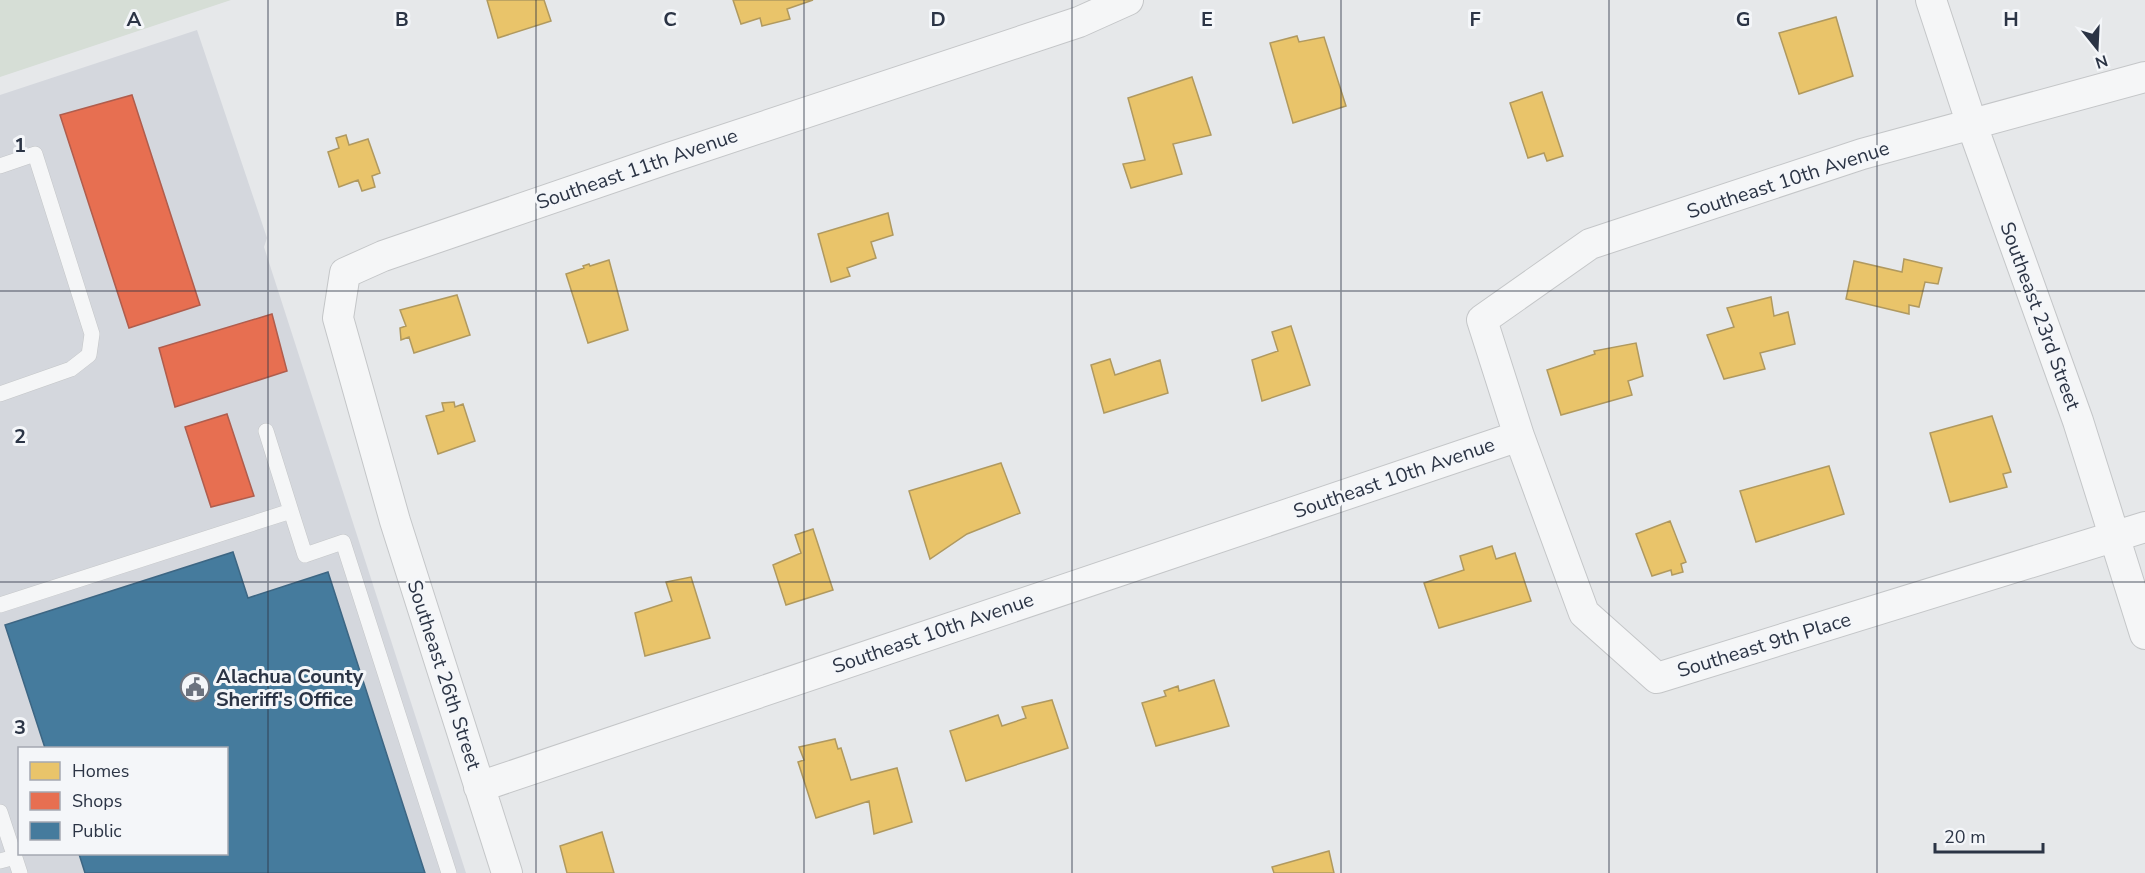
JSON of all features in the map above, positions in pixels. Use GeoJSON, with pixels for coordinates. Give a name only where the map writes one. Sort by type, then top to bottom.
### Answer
{"type":"FeatureCollection","features":[{"type":"Feature","properties":{"kind":"street","name":"Southeast 11th Avenue"},"geometry":{"type":"LineString","coordinates":[[382,476],[338,318],[345,273],[383,256],[669,158],[1079,22],[1128,0]]}},
{"type":"Feature","properties":{"kind":"street","name":"Southeast 23rd Street"},"geometry":{"type":"LineString","coordinates":[[1931,0],[1972,125],[2078,421],[2145,634]]}},
{"type":"Feature","properties":{"kind":"street","name":"Southeast 10th Avenue"},"geometry":{"type":"LineString","coordinates":[[479,786],[1519,436],[1482,320],[1590,244],[1863,154],[2145,78]]}},
{"type":"Feature","properties":{"kind":"street","name":"Southeast 9th Place"},"geometry":{"type":"LineString","coordinates":[[1519,436],[1584,612],[1657,678],[2145,528]]}},
{"type":"Feature","properties":{"kind":"street","name":"Southeast 26th Street"},"geometry":{"type":"LineString","coordinates":[[382,476],[507,873]]}},
{"type":"Feature","properties":{"kind":"lane"},"geometry":{"type":"LineString","coordinates":[[0,166],[35,154],[92,334],[89,355],[71,369],[0,394]]}},
{"type":"Feature","properties":{"kind":"lane"},"geometry":{"type":"LineString","coordinates":[[266,431],[305,555],[343,542],[449,873]]}},
{"type":"Feature","properties":{"kind":"lane"},"geometry":{"type":"LineString","coordinates":[[0,605],[291,511]]}},
{"type":"Feature","properties":{"kind":"lane"},"geometry":{"type":"LineString","coordinates":[[0,812],[7,859],[20,873]]}},
{"type":"Feature","properties":{"kind":"shaded area"},"geometry":{"type":"Polygon","coordinates":[[[0,0],[231,0],[0,77],[0,0]]]}},
{"type":"Feature","properties":{"kind":"shaded area"},"geometry":{"type":"Polygon","coordinates":[[[197,30],[267,238],[264,247],[466,873],[0,873],[0,95],[197,30]]]}},
{"type":"Feature","properties":{"kind":"building: Homes"},"geometry":{"type":"Polygon","coordinates":[[[487,0],[544,0],[551,21],[498,38],[487,0]]]}},
{"type":"Feature","properties":{"kind":"building: Homes"},"geometry":{"type":"Polygon","coordinates":[[[733,0],[813,0],[787,9],[790,19],[762,26],[760,18],[741,24],[733,0]]]}},
{"type":"Feature","properties":{"kind":"building: Homes"},"geometry":{"type":"Polygon","coordinates":[[[1836,17],[1853,76],[1799,94],[1779,33],[1836,17]]]}},
{"type":"Feature","properties":{"kind":"building: Homes"},"geometry":{"type":"Polygon","coordinates":[[[1297,36],[1299,42],[1324,37],[1346,106],[1293,123],[1270,43],[1297,36]]]}},
{"type":"Feature","properties":{"kind":"building: Homes"},"geometry":{"type":"Polygon","coordinates":[[[1192,77],[1211,135],[1173,144],[1182,174],[1131,188],[1123,164],[1145,160],[1128,98],[1192,77]]]}},
{"type":"Feature","properties":{"kind":"building: Homes"},"geometry":{"type":"Polygon","coordinates":[[[1542,92],[1563,156],[1547,161],[1544,153],[1528,158],[1510,103],[1542,92]]]}},
{"type":"Feature","properties":{"kind":"building: Homes"},"geometry":{"type":"Polygon","coordinates":[[[346,135],[349,145],[368,139],[380,173],[372,176],[375,187],[362,191],[358,180],[339,187],[328,152],[339,148],[336,138],[346,135]]]}},
{"type":"Feature","properties":{"kind":"building: Homes"},"geometry":{"type":"Polygon","coordinates":[[[888,213],[893,235],[871,242],[876,258],[847,268],[850,276],[831,282],[818,234],[888,213]]]}},
{"type":"Feature","properties":{"kind":"building: Homes"},"geometry":{"type":"Polygon","coordinates":[[[1904,259],[1942,268],[1938,284],[1925,282],[1919,307],[1909,305],[1909,314],[1846,299],[1854,261],[1902,272],[1904,259]]]}},
{"type":"Feature","properties":{"kind":"building: Homes"},"geometry":{"type":"Polygon","coordinates":[[[609,260],[628,330],[588,343],[566,274],[589,264],[590,266],[609,260]]]}},
{"type":"Feature","properties":{"kind":"building: Homes"},"geometry":{"type":"Polygon","coordinates":[[[457,295],[470,335],[414,353],[409,337],[401,340],[400,328],[406,326],[400,310],[457,295]]]}},
{"type":"Feature","properties":{"kind":"building: Homes"},"geometry":{"type":"Polygon","coordinates":[[[1771,297],[1774,316],[1788,312],[1795,344],[1760,353],[1765,369],[1724,379],[1707,335],[1734,327],[1727,308],[1771,297]]]}},
{"type":"Feature","properties":{"kind":"building: Homes"},"geometry":{"type":"Polygon","coordinates":[[[1291,326],[1310,385],[1262,401],[1252,360],[1278,351],[1272,332],[1291,326]]]}},
{"type":"Feature","properties":{"kind":"building: Homes"},"geometry":{"type":"Polygon","coordinates":[[[1636,343],[1643,376],[1628,381],[1632,395],[1561,415],[1547,370],[1595,354],[1594,351],[1636,343]]]}},
{"type":"Feature","properties":{"kind":"building: Homes"},"geometry":{"type":"Polygon","coordinates":[[[1110,359],[1115,375],[1160,360],[1168,393],[1104,413],[1091,365],[1110,359]]]}},
{"type":"Feature","properties":{"kind":"building: Homes"},"geometry":{"type":"Polygon","coordinates":[[[454,402],[455,407],[463,404],[475,441],[438,454],[426,416],[444,411],[442,403],[454,402]]]}},
{"type":"Feature","properties":{"kind":"building: Homes"},"geometry":{"type":"Polygon","coordinates":[[[1992,416],[2011,472],[2003,474],[2007,487],[1950,502],[1930,433],[1992,416]]]}},
{"type":"Feature","properties":{"kind":"building: Homes"},"geometry":{"type":"Polygon","coordinates":[[[1001,463],[1020,513],[967,534],[930,559],[909,491],[1001,463]]]}},
{"type":"Feature","properties":{"kind":"building: Homes"},"geometry":{"type":"Polygon","coordinates":[[[1829,466],[1844,514],[1756,542],[1740,491],[1829,466]]]}},
{"type":"Feature","properties":{"kind":"building: Homes"},"geometry":{"type":"Polygon","coordinates":[[[1670,521],[1686,562],[1681,564],[1683,572],[1672,575],[1671,570],[1652,576],[1636,534],[1670,521]]]}},
{"type":"Feature","properties":{"kind":"building: Homes"},"geometry":{"type":"Polygon","coordinates":[[[813,529],[833,590],[786,605],[773,565],[801,553],[795,535],[813,529]]]}},
{"type":"Feature","properties":{"kind":"building: Homes"},"geometry":{"type":"Polygon","coordinates":[[[1492,546],[1496,559],[1515,553],[1531,601],[1439,628],[1424,583],[1464,570],[1460,556],[1492,546]]]}},
{"type":"Feature","properties":{"kind":"building: Homes"},"geometry":{"type":"Polygon","coordinates":[[[691,577],[710,638],[645,656],[635,613],[672,601],[666,582],[691,577]]]}},
{"type":"Feature","properties":{"kind":"building: Homes"},"geometry":{"type":"Polygon","coordinates":[[[1214,680],[1229,726],[1156,746],[1142,703],[1166,696],[1164,691],[1178,686],[1179,691],[1214,680]]]}},
{"type":"Feature","properties":{"kind":"building: Homes"},"geometry":{"type":"Polygon","coordinates":[[[1052,700],[1068,748],[966,781],[950,731],[998,715],[1002,726],[1026,718],[1022,707],[1052,700]]]}},
{"type":"Feature","properties":{"kind":"building: Homes"},"geometry":{"type":"Polygon","coordinates":[[[835,739],[838,749],[841,748],[851,780],[897,768],[912,822],[874,834],[869,801],[816,818],[798,762],[804,760],[799,747],[835,739]]]}},
{"type":"Feature","properties":{"kind":"building: Homes"},"geometry":{"type":"Polygon","coordinates":[[[602,832],[614,873],[567,873],[560,846],[602,832]]]}},
{"type":"Feature","properties":{"kind":"building: Homes"},"geometry":{"type":"Polygon","coordinates":[[[1329,851],[1334,873],[1274,873],[1272,867],[1329,851]]]}},
{"type":"Feature","properties":{"kind":"building: Shops"},"geometry":{"type":"Polygon","coordinates":[[[132,95],[200,305],[129,328],[60,115],[132,95]]]}},
{"type":"Feature","properties":{"kind":"building: Shops"},"geometry":{"type":"Polygon","coordinates":[[[272,314],[287,371],[175,407],[159,348],[272,314]]]}},
{"type":"Feature","properties":{"kind":"building: Shops"},"geometry":{"type":"Polygon","coordinates":[[[227,414],[254,496],[211,507],[185,427],[227,414]]]}},
{"type":"Feature","properties":{"kind":"building: Public","name":"Alachua County Sheriff's Office"},"geometry":{"type":"Polygon","coordinates":[[[233,552],[248,598],[328,572],[425,873],[85,873],[79,855],[228,855],[228,747],[45,747],[5,625],[233,552]]]}},
{"type":"Feature","properties":{"kind":"place","name":"Alachua County Sheriff's Office"},"geometry":{"type":"Point","coordinates":[195,687]}}]}
